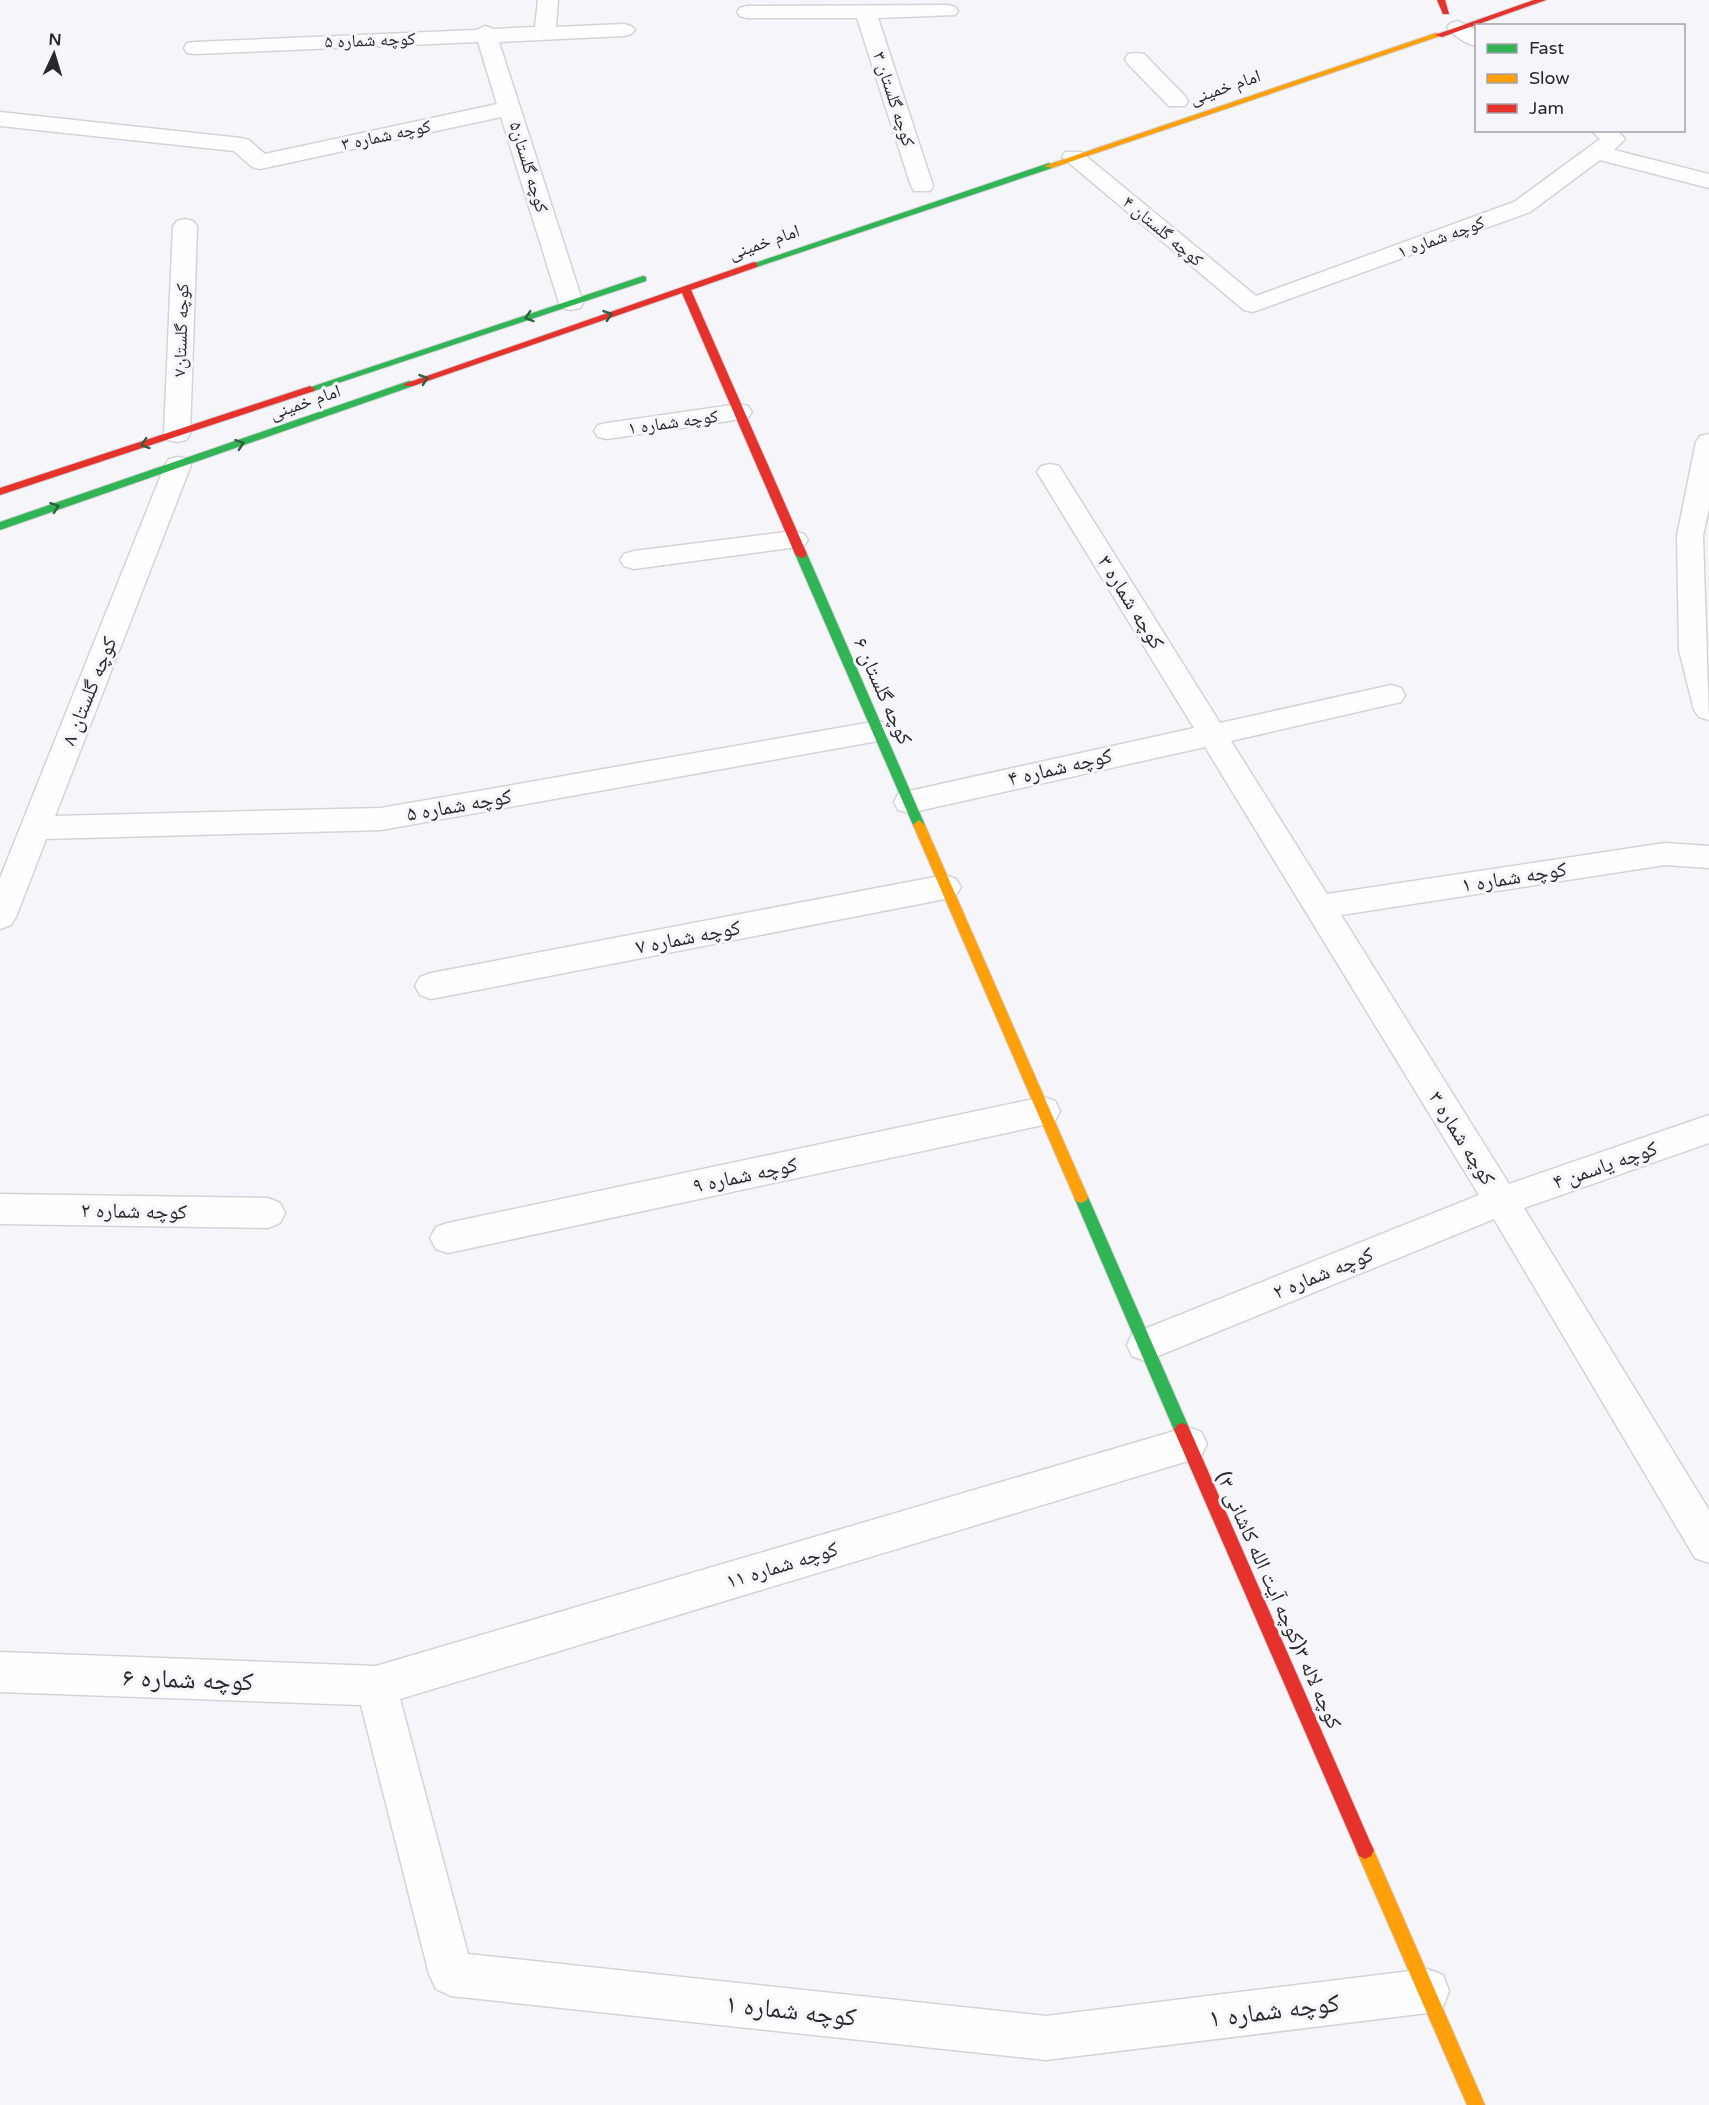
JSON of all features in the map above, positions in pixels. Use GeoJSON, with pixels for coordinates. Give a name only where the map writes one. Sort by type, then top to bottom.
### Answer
{"type":"FeatureCollection","features":[{"type":"Feature","properties":{"kind":"main road","name":"امام خمینی"},"geometry":{"type":"LineString","coordinates":[[1445,14],[1542,0]]}},
{"type":"Feature","properties":{"kind":"main road","name":"امام خمینی"},"geometry":{"type":"LineString","coordinates":[[0,526],[685,288],[1073,157],[1464,6]]}},
{"type":"Feature","properties":{"kind":"main road","name":"امام خمینی"},"geometry":{"type":"LineString","coordinates":[[0,492],[662,273]]}},
{"type":"Feature","properties":{"kind":"main road","name":"کوچه گلستان ۶"},"geometry":{"type":"LineString","coordinates":[[685,288],[1043,1111]]}},
{"type":"Feature","properties":{"kind":"main road","name":"کوچه لاله ۳(کوچه آیت الله کاشانی ۳)"},"geometry":{"type":"LineString","coordinates":[[1043,1111],[1476,2105]]}},
{"type":"Feature","properties":{"kind":"street"},"geometry":{"type":"LineString","coordinates":[[545,33],[548,0]]}},
{"type":"Feature","properties":{"kind":"street"},"geometry":{"type":"LineString","coordinates":[[747,12],[948,11]]}},
{"type":"Feature","properties":{"kind":"street","name":"کوچه گلستان ۳"},"geometry":{"type":"LineString","coordinates":[[866,12],[922,186]]}},
{"type":"Feature","properties":{"kind":"street"},"geometry":{"type":"LineString","coordinates":[[1445,14],[1475,39]]}},
{"type":"Feature","properties":{"kind":"street","name":"کوچه شماره ۵"},"geometry":{"type":"LineString","coordinates":[[195,48],[485,34],[624,30]]}},
{"type":"Feature","properties":{"kind":"street","name":"کوچه گلستان۵"},"geometry":{"type":"LineString","coordinates":[[485,34],[511,108],[571,303]]}},
{"type":"Feature","properties":{"kind":"street"},"geometry":{"type":"LineString","coordinates":[[1136,58],[1177,101]]}},
{"type":"Feature","properties":{"kind":"street","name":"کوچه شماره ۳"},"geometry":{"type":"LineString","coordinates":[[0,120],[241,145],[260,162],[511,108]]}},
{"type":"Feature","properties":{"kind":"street"},"geometry":{"type":"LineString","coordinates":[[1604,141],[1709,182]]}},
{"type":"Feature","properties":{"kind":"street","name":"کوچه شماره ۱"},"geometry":{"type":"LineString","coordinates":[[1252,305],[1522,207],[1604,141]]}},
{"type":"Feature","properties":{"kind":"street","name":"کوچه گلستان ۴"},"geometry":{"type":"LineString","coordinates":[[1073,157],[1252,305]]}},
{"type":"Feature","properties":{"kind":"street","name":"کوچه گلستان۷"},"geometry":{"type":"LineString","coordinates":[[177,434],[185,226]]}},
{"type":"Feature","properties":{"kind":"street","name":"کوچه شماره ۱"},"geometry":{"type":"LineString","coordinates":[[607,431],[739,412]]}},
{"type":"Feature","properties":{"kind":"street"},"geometry":{"type":"LineString","coordinates":[[1709,442],[1690,536],[1693,650],[1709,710]]}},
{"type":"Feature","properties":{"kind":"street","name":"کوچه گلستان ۸"},"geometry":{"type":"LineString","coordinates":[[0,916],[178,465]]}},
{"type":"Feature","properties":{"kind":"street","name":"کوچه شماره ۳"},"geometry":{"type":"LineString","coordinates":[[1050,472],[1501,1201],[1709,1545]]}},
{"type":"Feature","properties":{"kind":"street"},"geometry":{"type":"LineString","coordinates":[[634,560],[794,540]]}},
{"type":"Feature","properties":{"kind":"street"},"geometry":{"type":"LineString","coordinates":[[1211,733],[1391,695]]}},
{"type":"Feature","properties":{"kind":"street","name":"کوچه شماره ۵"},"geometry":{"type":"LineString","coordinates":[[35,828],[381,819],[878,731]]}},
{"type":"Feature","properties":{"kind":"street","name":"کوچه شماره ۴"},"geometry":{"type":"LineString","coordinates":[[909,802],[1211,733]]}},
{"type":"Feature","properties":{"kind":"street","name":"کوچه شماره ۱"},"geometry":{"type":"LineString","coordinates":[[1319,907],[1665,854],[1709,857]]}},
{"type":"Feature","properties":{"kind":"street","name":"کوچه شماره ۷"},"geometry":{"type":"LineString","coordinates":[[431,986],[945,887]]}},
{"type":"Feature","properties":{"kind":"street","name":"کوچه شماره ۹"},"geometry":{"type":"LineString","coordinates":[[448,1238],[1043,1111]]}},
{"type":"Feature","properties":{"kind":"street","name":"کوچه یاسمن ۴"},"geometry":{"type":"LineString","coordinates":[[1501,1201],[1709,1129]]}},
{"type":"Feature","properties":{"kind":"street","name":"کوچه شماره ۲"},"geometry":{"type":"LineString","coordinates":[[1145,1345],[1501,1201]]}},
{"type":"Feature","properties":{"kind":"street","name":"کوچه شماره ۲"},"geometry":{"type":"LineString","coordinates":[[0,1209],[268,1213]]}},
{"type":"Feature","properties":{"kind":"street","name":"کوچه شماره ۱۱"},"geometry":{"type":"LineString","coordinates":[[376,1686],[1188,1444]]}},
{"type":"Feature","properties":{"kind":"street","name":"کوچه شماره ۶"},"geometry":{"type":"LineString","coordinates":[[0,1672],[376,1686]]}},
{"type":"Feature","properties":{"kind":"street","name":"کوچه شماره ۱"},"geometry":{"type":"LineString","coordinates":[[376,1686],[451,1974],[1046,2038],[1427,1991]]}},
{"type":"Feature","properties":{"kind":"traffic: fast"},"geometry":{"type":"LineString","coordinates":[[754,265],[1049,166]]}},
{"type":"Feature","properties":{"kind":"traffic: fast"},"geometry":{"type":"LineString","coordinates":[[310,389],[643,279]]}},
{"type":"Feature","properties":{"kind":"traffic: fast"},"geometry":{"type":"LineString","coordinates":[[0,526],[409,384]]}},
{"type":"Feature","properties":{"kind":"traffic: fast"},"geometry":{"type":"LineString","coordinates":[[801,554],[919,825]]}},
{"type":"Feature","properties":{"kind":"traffic: fast"},"geometry":{"type":"LineString","coordinates":[[1081,1197],[1182,1430]]}},
{"type":"Feature","properties":{"kind":"traffic: slow"},"geometry":{"type":"LineString","coordinates":[[1049,166],[1439,35]]}},
{"type":"Feature","properties":{"kind":"traffic: slow"},"geometry":{"type":"LineString","coordinates":[[919,825],[1081,1197]]}},
{"type":"Feature","properties":{"kind":"traffic: slow"},"geometry":{"type":"LineString","coordinates":[[1365,1850],[1476,2105]]}},
{"type":"Feature","properties":{"kind":"traffic: jam"},"geometry":{"type":"LineString","coordinates":[[1441,0],[1446,12]]}},
{"type":"Feature","properties":{"kind":"traffic: jam"},"geometry":{"type":"LineString","coordinates":[[1439,35],[1542,0]]}},
{"type":"Feature","properties":{"kind":"traffic: jam"},"geometry":{"type":"LineString","coordinates":[[409,384],[754,265]]}},
{"type":"Feature","properties":{"kind":"traffic: jam"},"geometry":{"type":"LineString","coordinates":[[685,288],[801,554]]}},
{"type":"Feature","properties":{"kind":"traffic: jam"},"geometry":{"type":"LineString","coordinates":[[0,492],[310,389]]}},
{"type":"Feature","properties":{"kind":"traffic: jam"},"geometry":{"type":"LineString","coordinates":[[1182,1430],[1365,1850]]}}]}
